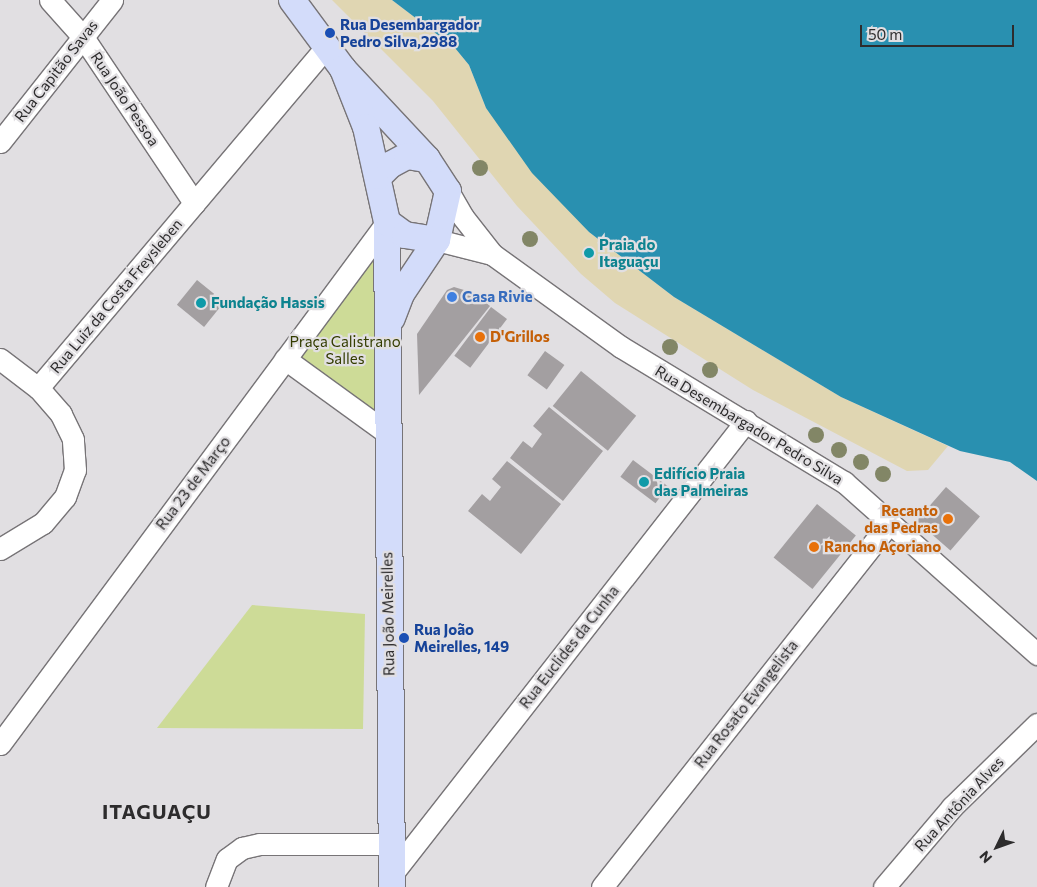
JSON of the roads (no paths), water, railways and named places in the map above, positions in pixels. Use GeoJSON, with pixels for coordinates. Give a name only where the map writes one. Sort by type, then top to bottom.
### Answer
{"type":"FeatureCollection","features":[{"type":"Feature","properties":{"kind":"main road","name":"Rua Desembargador Pedro Silva"},"geometry":{"type":"LineString","coordinates":[[292,0],[343,69],[427,159],[448,191]]}},
{"type":"Feature","properties":{"kind":"main road","name":"Rua Desembargador Pedro Silva"},"geometry":{"type":"LineString","coordinates":[[343,69],[366,127],[379,176],[387,222]]}},
{"type":"Feature","properties":{"kind":"main road"},"geometry":{"type":"LineString","coordinates":[[379,176],[390,165],[407,156],[427,159]]}},
{"type":"Feature","properties":{"kind":"main road"},"geometry":{"type":"LineString","coordinates":[[387,222],[405,235],[437,240],[448,191]]}},
{"type":"Feature","properties":{"kind":"main road","name":"Rua João Meirelles"},"geometry":{"type":"LineString","coordinates":[[387,222],[386,432],[390,844],[392,880]]}},
{"type":"Feature","properties":{"kind":"main road","name":"Rua João Meirelles"},"geometry":{"type":"LineString","coordinates":[[386,341],[401,294],[437,240]]}},
{"type":"Feature","properties":{"kind":"street","name":"Rua João Pessoa"},"geometry":{"type":"LineString","coordinates":[[50,0],[83,37],[194,203]]}},
{"type":"Feature","properties":{"kind":"street","name":"Rua Capitão Savas"},"geometry":{"type":"LineString","coordinates":[[0,142],[112,0]]}},
{"type":"Feature","properties":{"kind":"street","name":"Rua Luiz da Costa Freysleben"},"geometry":{"type":"LineString","coordinates":[[38,388],[326,47]]}},
{"type":"Feature","properties":{"kind":"street","name":"Rua Desembargador Pedro Silva"},"geometry":{"type":"LineString","coordinates":[[448,191],[463,217],[492,254],[586,324],[823,467],[890,522],[1037,654]]}},
{"type":"Feature","properties":{"kind":"street","name":"Rua 23 de Março"},"geometry":{"type":"LineString","coordinates":[[0,744],[387,222]]}},
{"type":"Feature","properties":{"kind":"street","name":"Rua Desembargador Pedro Silva"},"geometry":{"type":"LineString","coordinates":[[437,240],[492,254]]}},
{"type":"Feature","properties":{"kind":"street"},"geometry":{"type":"LineString","coordinates":[[0,359],[38,388],[61,414],[73,439],[75,470],[65,497],[43,523],[0,550]]}},
{"type":"Feature","properties":{"kind":"street"},"geometry":{"type":"LineString","coordinates":[[285,359],[386,432]]}},
{"type":"Feature","properties":{"kind":"street","name":"Rua Euclides da Cunha"},"geometry":{"type":"LineString","coordinates":[[392,880],[746,421]]}},
{"type":"Feature","properties":{"kind":"street","name":"Rua Rosato Evangelista"},"geometry":{"type":"LineString","coordinates":[[602,887],[890,522]]}},
{"type":"Feature","properties":{"kind":"street","name":"Rua Antônia Alves"},"geometry":{"type":"LineString","coordinates":[[884,887],[952,807],[1037,724]]}},
{"type":"Feature","properties":{"kind":"street"},"geometry":{"type":"LineString","coordinates":[[216,887],[227,859],[251,846],[390,844]]}},
{"type":"Feature","properties":{"kind":"water"},"geometry":{"type":"Polygon","coordinates":[[[392,0],[1037,0],[1037,481],[1010,462],[960,451],[841,397],[674,297],[589,232],[532,173],[486,108],[469,65],[455,48],[392,0]]]}},
{"type":"Feature","properties":{"kind":"place","name":"Rua Desembargador Pedro Silva,2988"},"geometry":{"type":"Point","coordinates":[330,33]}},
{"type":"Feature","properties":{"kind":"place","name":"Praia do Itaguaçu"},"geometry":{"type":"Point","coordinates":[589,253]}},
{"type":"Feature","properties":{"kind":"place","name":"Casa Rivie"},"geometry":{"type":"Point","coordinates":[452,297]}},
{"type":"Feature","properties":{"kind":"place","name":"Fundação Hassis"},"geometry":{"type":"Point","coordinates":[201,303]}},
{"type":"Feature","properties":{"kind":"place","name":"D'Grillos"},"geometry":{"type":"Point","coordinates":[480,337]}},
{"type":"Feature","properties":{"kind":"place","name":"Edifício Praia das Palmeiras"},"geometry":{"type":"Point","coordinates":[644,482]}},
{"type":"Feature","properties":{"kind":"place","name":"Recanto das Pedras"},"geometry":{"type":"Point","coordinates":[948,519]}},
{"type":"Feature","properties":{"kind":"place","name":"Rancho Açoriano"},"geometry":{"type":"Point","coordinates":[814,547]}},
{"type":"Feature","properties":{"kind":"place","name":"Rua João Meirelles, 149"},"geometry":{"type":"Point","coordinates":[404,638]}},
{"type":"Feature","properties":{"kind":"district","name":"ITAGUAÇU"},"geometry":{"type":"Point","coordinates":[157,811]}},
{"type":"Feature","properties":{"kind":"park label","name":"Praça Calistrano Salles"},"geometry":{"type":"Point","coordinates":[345,350]}}]}
